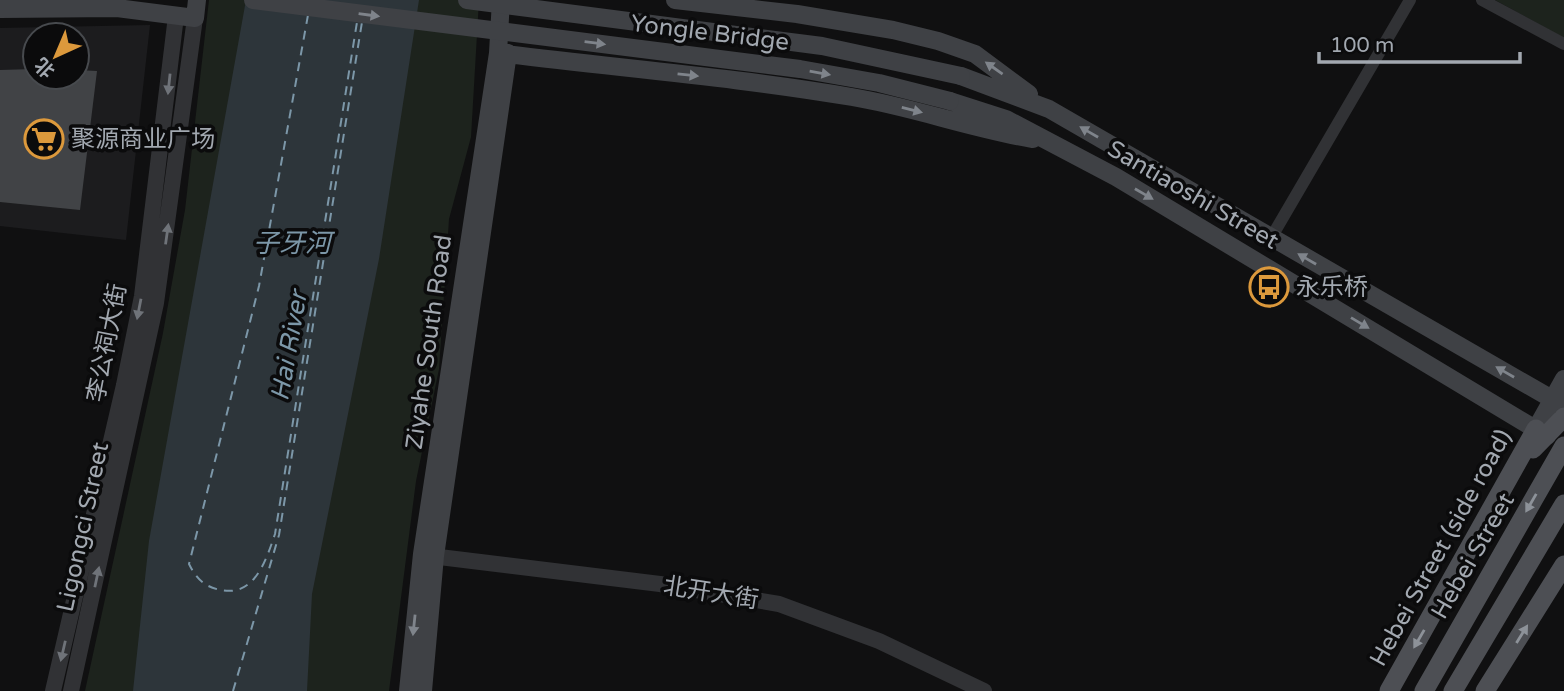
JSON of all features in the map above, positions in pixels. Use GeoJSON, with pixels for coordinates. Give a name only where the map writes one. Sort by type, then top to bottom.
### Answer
{"type":"FeatureCollection","features":[{"type":"Feature","properties":{"kind":"main road","name":"Yongle Bridge"},"geometry":{"type":"LineString","coordinates":[[253,0],[800,69],[879,83],[950,101]]}},
{"type":"Feature","properties":{"kind":"main road","name":"Yongle Bridge"},"geometry":{"type":"LineString","coordinates":[[467,0],[822,46],[961,76]]}},
{"type":"Feature","properties":{"kind":"main road","name":"Ziyahe South Road"},"geometry":{"type":"LineString","coordinates":[[501,0],[503,53]]}},
{"type":"Feature","properties":{"kind":"main road","name":"Ziyahe South Road"},"geometry":{"type":"LineString","coordinates":[[408,691],[512,0]]}},
{"type":"Feature","properties":{"kind":"main road","name":"Santiaoshi Street"},"geometry":{"type":"LineString","coordinates":[[675,0],[797,14],[893,30],[975,54],[1049,109],[1558,402]]}},
{"type":"Feature","properties":{"kind":"main road"},"geometry":{"type":"LineString","coordinates":[[0,9],[196,9]]}},
{"type":"Feature","properties":{"kind":"main road","name":"Santiaoshi Street"},"geometry":{"type":"LineString","coordinates":[[503,53],[756,82],[854,97],[991,132],[1048,141]]}},
{"type":"Feature","properties":{"kind":"main road","name":"Santiaoshi Street"},"geometry":{"type":"LineString","coordinates":[[961,76],[1049,109]]}},
{"type":"Feature","properties":{"kind":"main road","name":"Santiaoshi Street"},"geometry":{"type":"LineString","coordinates":[[950,101],[1006,119],[1048,141],[1229,244],[1511,414],[1550,426],[1564,445]]}},
{"type":"Feature","properties":{"kind":"main road"},"geometry":{"type":"LineString","coordinates":[[1550,426],[1564,379]]}},
{"type":"Feature","properties":{"kind":"main road","name":"Hebei Street (side road)"},"geometry":{"type":"LineString","coordinates":[[1389,691],[1512,472],[1550,426]]}},
{"type":"Feature","properties":{"kind":"main road","name":"Hebei Street"},"geometry":{"type":"LineString","coordinates":[[1424,691],[1564,445]]}},
{"type":"Feature","properties":{"kind":"main road","name":"Hebei Street"},"geometry":{"type":"LineString","coordinates":[[1453,691],[1564,504]]}},
{"type":"Feature","properties":{"kind":"main road"},"geometry":{"type":"LineString","coordinates":[[1539,544],[1564,519]]}},
{"type":"Feature","properties":{"kind":"main road","name":"Ziyahe South Road"},"geometry":{"type":"LineString","coordinates":[[423,691],[428,555]]}},
{"type":"Feature","properties":{"kind":"main road"},"geometry":{"type":"LineString","coordinates":[[1485,691],[1564,565]]}},
{"type":"Feature","properties":{"kind":"street"},"geometry":{"type":"LineString","coordinates":[[1271,238],[1410,0]]}},
{"type":"Feature","properties":{"kind":"street"},"geometry":{"type":"LineString","coordinates":[[1482,0],[1564,44]]}},
{"type":"Feature","properties":{"kind":"street","name":"李公祠大街"},"geometry":{"type":"LineString","coordinates":[[53,691],[142,296],[177,8]]}},
{"type":"Feature","properties":{"kind":"street","name":"Ligongci Street"},"geometry":{"type":"LineString","coordinates":[[71,691],[156,303],[196,9]]}},
{"type":"Feature","properties":{"kind":"street","name":"北开大街"},"geometry":{"type":"LineString","coordinates":[[428,555],[660,584],[779,604],[879,641],[984,691]]}},
{"type":"Feature","properties":{"kind":"shaded area","name":"子牙河"},"geometry":{"type":"Polygon","coordinates":[[[209,0],[479,0],[471,137],[449,219],[439,369],[416,481],[389,691],[85,691],[163,333],[185,210],[209,0]]]}},
{"type":"Feature","properties":{"kind":"shaded area"},"geometry":{"type":"Polygon","coordinates":[[[1495,0],[1564,0],[1564,38],[1495,0]]]}},
{"type":"Feature","properties":{"kind":"shaded area"},"geometry":{"type":"Polygon","coordinates":[[[150,25],[126,240],[0,226],[0,28],[21,28],[21,91],[91,91],[91,26],[150,25]]]}},
{"type":"Feature","properties":{"kind":"water","name":"子牙河"},"geometry":{"type":"Polygon","coordinates":[[[246,0],[419,0],[379,259],[312,594],[307,691],[133,691],[149,541],[246,0]]]}},
{"type":"Feature","properties":{"kind":"building","name":"聚源商业广场"},"geometry":{"type":"Polygon","coordinates":[[[21,69],[21,91],[91,91],[91,71],[97,71],[80,210],[0,202],[0,70],[21,69]]]}},
{"type":"Feature","properties":{"kind":"ferry route"},"geometry":{"type":"LineString","coordinates":[[308,15],[259,286],[189,564],[201,581],[221,590],[233,591],[251,582],[263,565],[275,534],[357,22]]}},
{"type":"Feature","properties":{"kind":"ferry route"},"geometry":{"type":"LineString","coordinates":[[233,691],[279,535],[362,22]]}},
{"type":"Feature","properties":{"kind":"place","name":"聚源商业广场"},"geometry":{"type":"Point","coordinates":[44,139]}},
{"type":"Feature","properties":{"kind":"place","name":"永乐桥"},"geometry":{"type":"Point","coordinates":[1269,287]}},
{"type":"Feature","properties":{"kind":"water label","name":"Hai River"},"geometry":{"type":"Point","coordinates":[289,346]}}]}
